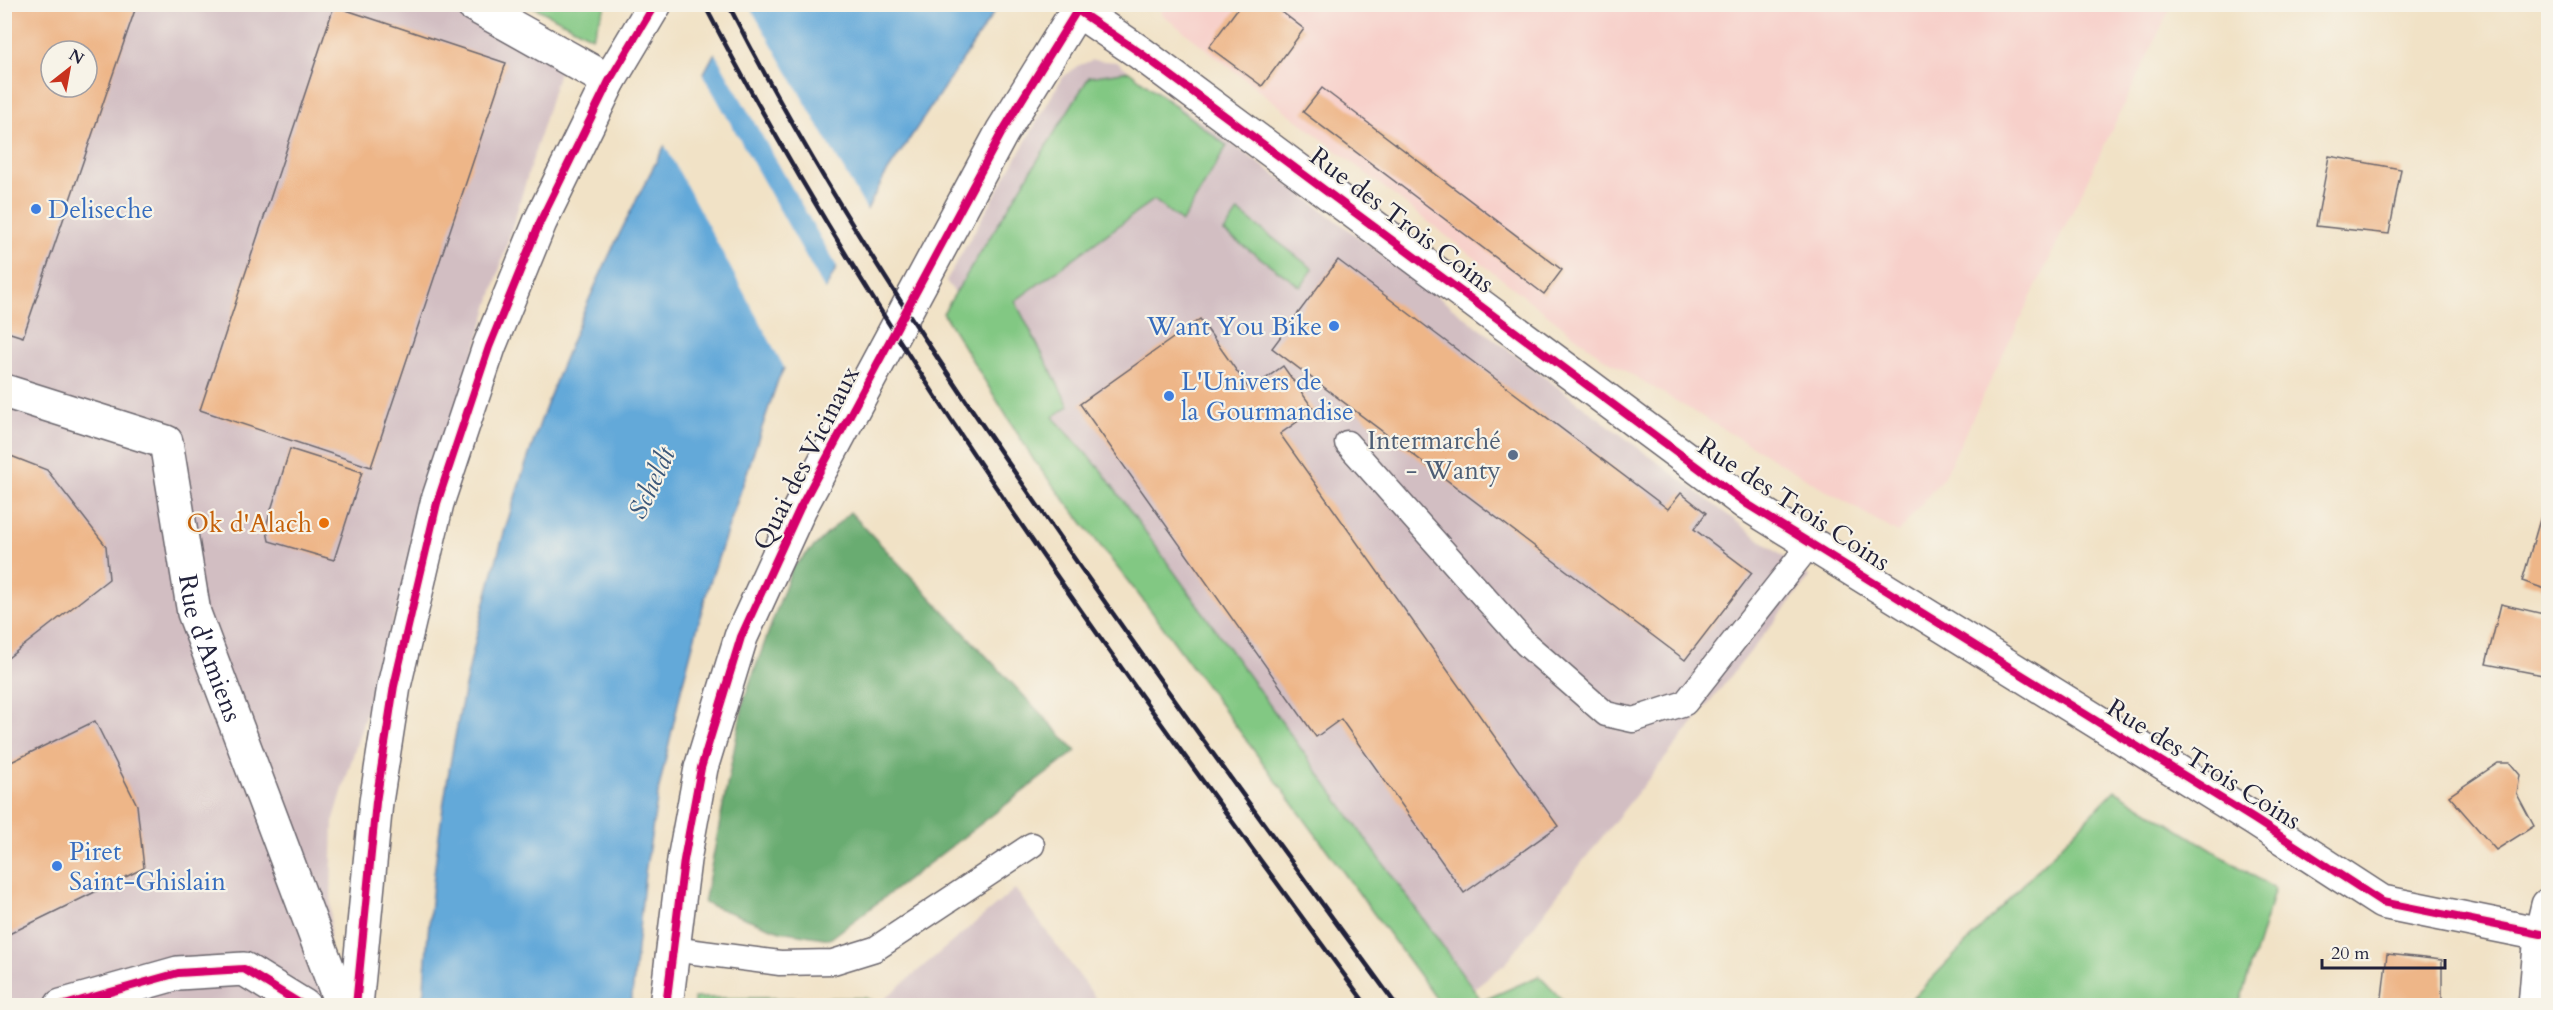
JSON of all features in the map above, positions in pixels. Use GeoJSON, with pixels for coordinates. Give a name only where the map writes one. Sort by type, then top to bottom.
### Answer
{"type":"FeatureCollection","features":[{"type":"Feature","properties":{"kind":"street"},"geometry":{"type":"LineString","coordinates":[[472,4],[609,81]]}},
{"type":"Feature","properties":{"kind":"street"},"geometry":{"type":"LineString","coordinates":[[356,1005],[368,871],[394,687],[437,503],[489,347],[531,243],[609,81],[655,4]]}},
{"type":"Feature","properties":{"kind":"street","name":"Rue des Trois Coins"},"geometry":{"type":"LineString","coordinates":[[1079,8],[1747,504],[2254,819],[2382,902],[2545,919]]}},
{"type":"Feature","properties":{"kind":"street","name":"Quai des Vicinaux"},"geometry":{"type":"LineString","coordinates":[[666,1005],[684,860],[701,768],[741,637],[806,498],[1002,132],[1079,8]]}},
{"type":"Feature","properties":{"kind":"street","name":"Rue d'Amiens"},"geometry":{"type":"LineString","coordinates":[[4,391],[166,442],[194,613],[342,1005]]}},
{"type":"Feature","properties":{"kind":"street"},"geometry":{"type":"LineString","coordinates":[[2535,1005],[2545,919]]}},
{"type":"Feature","properties":{"kind":"street"},"geometry":{"type":"LineString","coordinates":[[60,1005],[178,973],[244,969],[304,1005]]}},
{"type":"Feature","properties":{"kind":"lane"},"geometry":{"type":"LineString","coordinates":[[1347,444],[1526,644],[1606,714],[1633,720],[1685,703],[1811,543]]}},
{"type":"Feature","properties":{"kind":"lane"},"geometry":{"type":"LineString","coordinates":[[672,949],[780,963],[833,962],[874,949],[1032,845]]}},
{"type":"Feature","properties":{"kind":"shaded area"},"geometry":{"type":"Polygon","coordinates":[[[1166,4],[2172,5],[1945,475],[1898,533],[1602,357],[1160,13],[1166,4]]]}},
{"type":"Feature","properties":{"kind":"shaded area"},"geometry":{"type":"Polygon","coordinates":[[[5,5],[472,5],[564,55],[333,822],[328,1005],[5,1006],[5,5]]]}},
{"type":"Feature","properties":{"kind":"shaded area"},"geometry":{"type":"Polygon","coordinates":[[[1093,60],[1117,62],[1284,181],[1810,577],[1583,861],[1505,964],[1465,995],[946,281],[1062,78],[1077,66],[1093,60]]]}},
{"type":"Feature","properties":{"kind":"shaded area"},"geometry":{"type":"Polygon","coordinates":[[[1015,889],[1101,1005],[876,1006],[1015,889]]]}},
{"type":"Feature","properties":{"kind":"green space"},"geometry":{"type":"Polygon","coordinates":[[[606,4],[592,37],[530,5],[606,4]]]}},
{"type":"Feature","properties":{"kind":"green space"},"geometry":{"type":"Polygon","coordinates":[[[1129,71],[1227,146],[1182,222],[1154,200],[1015,301],[1069,406],[1053,417],[1101,470],[1482,1001],[1539,976],[1567,1005],[1441,1005],[1152,612],[1035,462],[943,313],[1089,77],[1129,71]]]}},
{"type":"Feature","properties":{"kind":"green space"},"geometry":{"type":"Polygon","coordinates":[[[1238,211],[1313,269],[1301,287],[1224,232],[1238,211]]]}},
{"type":"Feature","properties":{"kind":"green space"},"geometry":{"type":"Polygon","coordinates":[[[850,512],[1076,751],[830,939],[780,931],[704,903],[744,699],[792,568],[850,512]]]}},
{"type":"Feature","properties":{"kind":"green space"},"geometry":{"type":"Polygon","coordinates":[[[2115,790],[2275,889],[2239,1005],[1906,1005],[2115,790]]]}},
{"type":"Feature","properties":{"kind":"green space"},"geometry":{"type":"Polygon","coordinates":[[[694,998],[865,998],[878,1003],[876,1006],[694,1006],[694,998]]]}},
{"type":"Feature","properties":{"kind":"water","name":"Scheldt"},"geometry":{"type":"Polygon","coordinates":[[[741,5],[999,5],[884,177],[778,380],[707,591],[681,690],[659,788],[645,873],[631,1005],[423,1006],[429,918],[454,742],[472,655],[519,484],[548,400],[599,278],[657,160],[741,5]]]}},
{"type":"Feature","properties":{"kind":"pier"},"geometry":{"type":"Polygon","coordinates":[[[738,4],[749,5],[869,214],[839,270],[713,50],[738,4]]]}},
{"type":"Feature","properties":{"kind":"pier"},"geometry":{"type":"Polygon","coordinates":[[[701,71],[827,294],[786,371],[663,142],[701,71]]]}},
{"type":"Feature","properties":{"kind":"building","name":"Deliseche"},"geometry":{"type":"Polygon","coordinates":[[[4,4],[137,4],[23,337],[4,331],[4,4]]]}},
{"type":"Feature","properties":{"kind":"building"},"geometry":{"type":"Polygon","coordinates":[[[1241,4],[1281,4],[1278,9],[1304,29],[1262,86],[1209,47],[1241,4]]]}},
{"type":"Feature","properties":{"kind":"building"},"geometry":{"type":"Polygon","coordinates":[[[334,6],[506,63],[371,467],[200,410],[334,6]]]}},
{"type":"Feature","properties":{"kind":"building"},"geometry":{"type":"Polygon","coordinates":[[[1322,88],[1562,270],[1544,294],[1303,112],[1322,88]]]}},
{"type":"Feature","properties":{"kind":"building"},"geometry":{"type":"Polygon","coordinates":[[[2329,156],[2401,169],[2389,234],[2316,226],[2329,156]]]}},
{"type":"Feature","properties":{"kind":"building"},"geometry":{"type":"Polygon","coordinates":[[[1338,260],[1668,509],[1681,493],[1706,513],[1694,529],[1752,573],[1685,660],[1272,348],[1338,260]]]}},
{"type":"Feature","properties":{"kind":"building"},"geometry":{"type":"Polygon","coordinates":[[[1200,319],[1250,390],[1283,366],[1314,410],[1280,434],[1558,826],[1464,893],[1341,719],[1316,737],[1080,404],[1200,319]]]}},
{"type":"Feature","properties":{"kind":"building"},"geometry":{"type":"Polygon","coordinates":[[[290,449],[362,472],[334,560],[269,541],[266,526],[290,449]]]}},
{"type":"Feature","properties":{"kind":"building"},"geometry":{"type":"Polygon","coordinates":[[[11,456],[47,470],[106,546],[109,579],[4,661],[4,461],[11,456]]]}},
{"type":"Feature","properties":{"kind":"building"},"geometry":{"type":"Polygon","coordinates":[[[2544,506],[2548,507],[2548,590],[2522,581],[2544,506]]]}},
{"type":"Feature","properties":{"kind":"building"},"geometry":{"type":"Polygon","coordinates":[[[2501,604],[2548,615],[2548,676],[2486,664],[2501,604]]]}},
{"type":"Feature","properties":{"kind":"building"},"geometry":{"type":"Polygon","coordinates":[[[95,721],[137,805],[144,868],[5,936],[5,765],[95,721]]]}},
{"type":"Feature","properties":{"kind":"building"},"geometry":{"type":"Polygon","coordinates":[[[2498,763],[2510,763],[2520,775],[2517,794],[2534,826],[2496,850],[2449,796],[2498,763]]]}},
{"type":"Feature","properties":{"kind":"building"},"geometry":{"type":"Polygon","coordinates":[[[2387,954],[2442,960],[2442,1006],[2381,1006],[2387,954]]]}},
{"type":"Feature","properties":{"kind":"railway"},"geometry":{"type":"LineString","coordinates":[[704,4],[776,136],[852,265],[933,392],[1102,641],[1367,1006]]}},
{"type":"Feature","properties":{"kind":"railway"},"geometry":{"type":"LineString","coordinates":[[728,4],[836,199],[956,386],[1040,509],[1261,821],[1397,1006]]}},
{"type":"Feature","properties":{"kind":"cycle path"},"geometry":{"type":"LineString","coordinates":[[356,1006],[376,802],[394,686],[437,503],[489,347],[540,222],[609,81],[655,4]]}},
{"type":"Feature","properties":{"kind":"cycle path"},"geometry":{"type":"LineString","coordinates":[[666,1006],[684,860],[701,768],[741,637],[800,508],[931,264],[1002,132],[1081,4]]}},
{"type":"Feature","properties":{"kind":"cycle path"},"geometry":{"type":"LineString","coordinates":[[1077,10],[1139,52],[1747,504],[2254,819],[2382,902],[2541,934]]}},
{"type":"Feature","properties":{"kind":"cycle path"},"geometry":{"type":"LineString","coordinates":[[61,1006],[178,973],[244,969],[304,1006]]}},
{"type":"Feature","properties":{"kind":"place","name":"Deliseche"},"geometry":{"type":"Point","coordinates":[36,209]}},
{"type":"Feature","properties":{"kind":"place","name":"Want You Bike"},"geometry":{"type":"Point","coordinates":[1334,326]}},
{"type":"Feature","properties":{"kind":"place","name":"L'Univers de la Gourmandise"},"geometry":{"type":"Point","coordinates":[1169,396]}},
{"type":"Feature","properties":{"kind":"place","name":"Intermarché - Wanty"},"geometry":{"type":"Point","coordinates":[1513,455]}},
{"type":"Feature","properties":{"kind":"place","name":"Ok d'Alach"},"geometry":{"type":"Point","coordinates":[324,523]}},
{"type":"Feature","properties":{"kind":"place","name":"Piret Saint-Ghislain"},"geometry":{"type":"Point","coordinates":[57,866]}}]}
